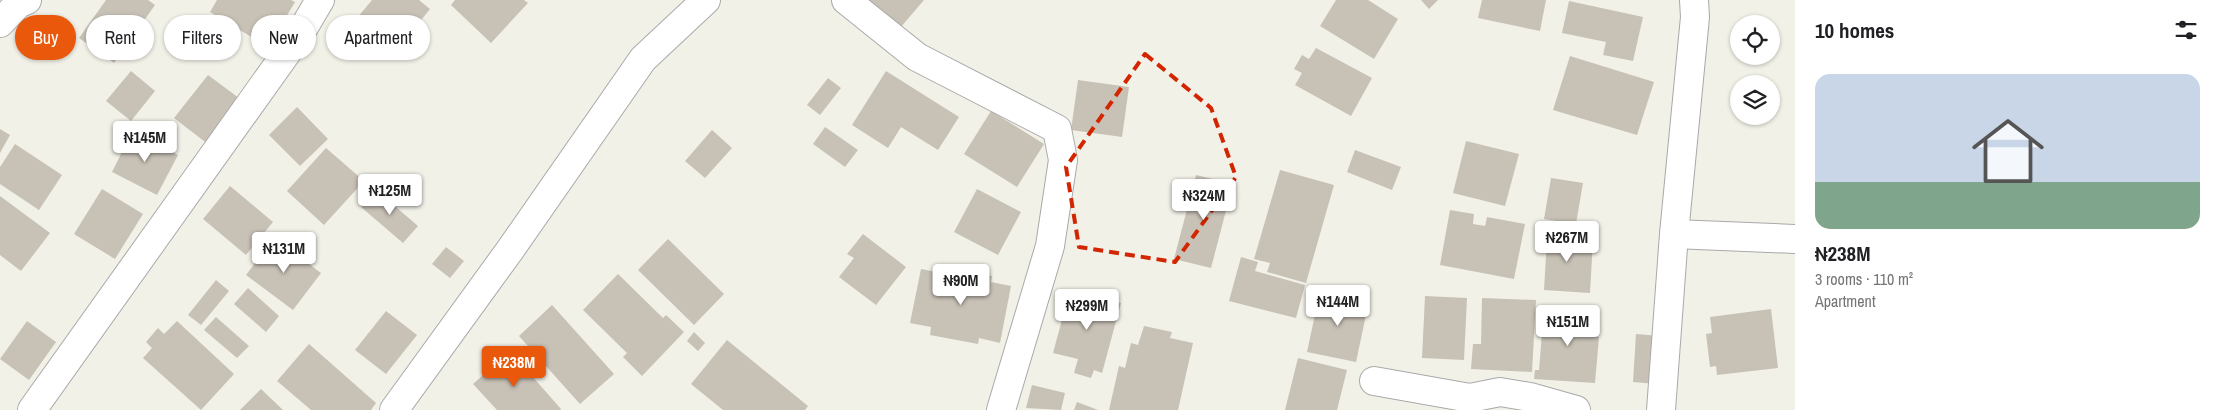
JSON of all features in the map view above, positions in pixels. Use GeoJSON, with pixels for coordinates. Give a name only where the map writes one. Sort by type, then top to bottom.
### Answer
{"type":"FeatureCollection","features":[{"type":"Feature","properties":{"kind":"street"},"geometry":{"type":"LineString","coordinates":[[0,23],[18,4],[27,0]]}},
{"type":"Feature","properties":{"kind":"street"},"geometry":{"type":"LineString","coordinates":[[32,410],[300,34],[320,0]]}},
{"type":"Feature","properties":{"kind":"street"},"geometry":{"type":"LineString","coordinates":[[394,410],[510,250],[643,59],[706,0]]}},
{"type":"Feature","properties":{"kind":"street"},"geometry":{"type":"LineString","coordinates":[[846,0],[917,57],[1057,129],[1064,160],[1050,246],[1001,410]]}},
{"type":"Feature","properties":{"kind":"street"},"geometry":{"type":"LineString","coordinates":[[1662,410],[1674,234],[1695,17],[1694,0]]}},
{"type":"Feature","properties":{"kind":"street"},"geometry":{"type":"LineString","coordinates":[[1674,234],[1795,239]]}},
{"type":"Feature","properties":{"kind":"street"},"geometry":{"type":"LineString","coordinates":[[1374,381],[1470,398],[1500,392],[1530,397],[1576,410]]}},
{"type":"Feature","properties":{"kind":"highlighted area"},"geometry":{"type":"Polygon","coordinates":[[[1145,54],[1211,108],[1236,177],[1175,262],[1079,247],[1066,167],[1145,54]]]}},
{"type":"Feature","properties":{"kind":"building"},"geometry":{"type":"Polygon","coordinates":[[[106,0],[148,0],[155,5],[148,15],[95,15],[106,0]]]}},
{"type":"Feature","properties":{"kind":"building"},"geometry":{"type":"Polygon","coordinates":[[[217,0],[291,0],[295,2],[287,15],[251,15],[251,37],[241,31],[241,15],[215,15],[210,12],[217,0]]]}},
{"type":"Feature","properties":{"kind":"building"},"geometry":{"type":"Polygon","coordinates":[[[372,0],[419,0],[430,9],[425,15],[360,15],[372,0]]]}},
{"type":"Feature","properties":{"kind":"building"},"geometry":{"type":"Polygon","coordinates":[[[455,0],[524,0],[528,3],[491,43],[451,5],[455,0]]]}},
{"type":"Feature","properties":{"kind":"building"},"geometry":{"type":"Polygon","coordinates":[[[866,0],[924,0],[900,28],[866,0]]]}},
{"type":"Feature","properties":{"kind":"building"},"geometry":{"type":"Polygon","coordinates":[[[1336,0],[1368,0],[1398,19],[1374,59],[1320,26],[1336,0]]]}},
{"type":"Feature","properties":{"kind":"building"},"geometry":{"type":"Polygon","coordinates":[[[1421,0],[1438,0],[1429,9],[1421,0]]]}},
{"type":"Feature","properties":{"kind":"building"},"geometry":{"type":"Polygon","coordinates":[[[1482,0],[1546,0],[1540,31],[1478,18],[1482,0]]]}},
{"type":"Feature","properties":{"kind":"building"},"geometry":{"type":"Polygon","coordinates":[[[1569,1],[1643,17],[1633,61],[1603,55],[1606,42],[1562,33],[1569,1]]]}},
{"type":"Feature","properties":{"kind":"building"},"geometry":{"type":"Polygon","coordinates":[[[86,28],[86,43],[79,38],[86,28]]]}},
{"type":"Feature","properties":{"kind":"building"},"geometry":{"type":"Polygon","coordinates":[[[1316,48],[1372,78],[1351,116],[1295,85],[1302,73],[1294,69],[1302,55],[1309,59],[1316,48]]]}},
{"type":"Feature","properties":{"kind":"building"},"geometry":{"type":"Polygon","coordinates":[[[1570,56],[1654,82],[1637,135],[1553,110],[1570,56]]]}},
{"type":"Feature","properties":{"kind":"building"},"geometry":{"type":"Polygon","coordinates":[[[131,71],[155,91],[131,121],[106,101],[131,71]]]}},
{"type":"Feature","properties":{"kind":"building"},"geometry":{"type":"Polygon","coordinates":[[[886,71],[959,117],[938,150],[901,127],[888,148],[852,125],[886,71]]]}},
{"type":"Feature","properties":{"kind":"building"},"geometry":{"type":"Polygon","coordinates":[[[208,75],[247,104],[213,148],[174,118],[208,75]]]}},
{"type":"Feature","properties":{"kind":"building"},"geometry":{"type":"Polygon","coordinates":[[[828,78],[841,88],[820,115],[807,105],[828,78]]]}},
{"type":"Feature","properties":{"kind":"building"},"geometry":{"type":"Polygon","coordinates":[[[1078,80],[1129,87],[1122,137],[1071,130],[1078,80]]]}},
{"type":"Feature","properties":{"kind":"building"},"geometry":{"type":"Polygon","coordinates":[[[297,107],[328,139],[300,166],[269,135],[297,107]]]}},
{"type":"Feature","properties":{"kind":"building"},"geometry":{"type":"Polygon","coordinates":[[[991,111],[1044,144],[1017,187],[964,154],[991,111]]]}},
{"type":"Feature","properties":{"kind":"building"},"geometry":{"type":"Polygon","coordinates":[[[825,127],[858,150],[845,167],[813,144],[825,127]]]}},
{"type":"Feature","properties":{"kind":"building"},"geometry":{"type":"Polygon","coordinates":[[[0,129],[10,135],[0,153],[0,129]]]}},
{"type":"Feature","properties":{"kind":"building"},"geometry":{"type":"Polygon","coordinates":[[[712,130],[732,148],[705,178],[685,161],[712,130]]]}},
{"type":"Feature","properties":{"kind":"building"},"geometry":{"type":"Polygon","coordinates":[[[132,132],[178,155],[157,195],[112,172],[132,132]]]}},
{"type":"Feature","properties":{"kind":"building"},"geometry":{"type":"Polygon","coordinates":[[[1466,141],[1519,154],[1505,206],[1453,193],[1466,141]]]}},
{"type":"Feature","properties":{"kind":"building"},"geometry":{"type":"Polygon","coordinates":[[[15,144],[62,175],[39,210],[0,184],[0,167],[15,144]]]}},
{"type":"Feature","properties":{"kind":"building"},"geometry":{"type":"Polygon","coordinates":[[[326,148],[364,181],[324,225],[287,191],[326,148]]]}},
{"type":"Feature","properties":{"kind":"building"},"geometry":{"type":"Polygon","coordinates":[[[1355,150],[1401,167],[1392,190],[1347,172],[1355,150]]]}},
{"type":"Feature","properties":{"kind":"building"},"geometry":{"type":"Polygon","coordinates":[[[1280,170],[1334,185],[1306,283],[1267,272],[1270,263],[1254,259],[1280,170]]]}},
{"type":"Feature","properties":{"kind":"building"},"geometry":{"type":"Polygon","coordinates":[[[1196,175],[1233,184],[1211,268],[1174,259],[1196,175]]]}},
{"type":"Feature","properties":{"kind":"building"},"geometry":{"type":"Polygon","coordinates":[[[1551,178],[1583,183],[1576,224],[1544,219],[1551,178]]]}},
{"type":"Feature","properties":{"kind":"building"},"geometry":{"type":"Polygon","coordinates":[[[230,186],[273,222],[246,255],[203,219],[230,186]]]}},
{"type":"Feature","properties":{"kind":"building"},"geometry":{"type":"Polygon","coordinates":[[[102,189],[143,214],[115,259],[74,234],[102,189]]]}},
{"type":"Feature","properties":{"kind":"building"},"geometry":{"type":"Polygon","coordinates":[[[977,189],[1021,212],[998,255],[954,232],[977,189]]]}},
{"type":"Feature","properties":{"kind":"building"},"geometry":{"type":"Polygon","coordinates":[[[376,190],[418,226],[403,243],[361,207],[376,190]]]}},
{"type":"Feature","properties":{"kind":"building"},"geometry":{"type":"Polygon","coordinates":[[[0,196],[50,233],[21,271],[0,255],[0,196]]]}},
{"type":"Feature","properties":{"kind":"building"},"geometry":{"type":"Polygon","coordinates":[[[1450,210],[1474,214],[1473,224],[1485,226],[1487,217],[1525,224],[1514,279],[1440,265],[1450,210]]]}},
{"type":"Feature","properties":{"kind":"building"},"geometry":{"type":"Polygon","coordinates":[[[1542,225],[1555,225],[1555,238],[1593,240],[1590,293],[1544,290],[1547,238],[1542,237],[1542,225]]]}},
{"type":"Feature","properties":{"kind":"building"},"geometry":{"type":"Polygon","coordinates":[[[863,234],[906,267],[876,305],[839,277],[854,258],[847,254],[863,234]]]}},
{"type":"Feature","properties":{"kind":"building"},"geometry":{"type":"Polygon","coordinates":[[[274,238],[321,273],[293,310],[246,275],[274,238]]]}},
{"type":"Feature","properties":{"kind":"building"},"geometry":{"type":"Polygon","coordinates":[[[668,239],[724,294],[694,325],[638,270],[668,239]]]}},
{"type":"Feature","properties":{"kind":"building"},"geometry":{"type":"Polygon","coordinates":[[[446,247],[464,261],[450,278],[432,264],[446,247]]]}},
{"type":"Feature","properties":{"kind":"building"},"geometry":{"type":"Polygon","coordinates":[[[1241,257],[1258,262],[1255,271],[1305,285],[1296,318],[1229,301],[1241,257]]]}},
{"type":"Feature","properties":{"kind":"building"},"geometry":{"type":"Polygon","coordinates":[[[954,268],[992,276],[991,282],[1011,286],[1000,343],[979,338],[978,344],[930,335],[931,327],[910,323],[921,269],[952,275],[954,268]]]}},
{"type":"Feature","properties":{"kind":"building"},"geometry":{"type":"Polygon","coordinates":[[[618,274],[663,318],[666,315],[684,332],[642,376],[623,357],[627,353],[583,310],[618,274]]]}},
{"type":"Feature","properties":{"kind":"building"},"geometry":{"type":"Polygon","coordinates":[[[216,280],[229,291],[201,325],[188,315],[216,280]]]}},
{"type":"Feature","properties":{"kind":"building"},"geometry":{"type":"Polygon","coordinates":[[[248,288],[279,316],[266,332],[234,304],[248,288]]]}},
{"type":"Feature","properties":{"kind":"building"},"geometry":{"type":"Polygon","coordinates":[[[1070,290],[1121,303],[1102,373],[1094,370],[1091,378],[1074,373],[1078,359],[1053,353],[1070,290]]]}},
{"type":"Feature","properties":{"kind":"building"},"geometry":{"type":"Polygon","coordinates":[[[1320,291],[1369,301],[1356,362],[1307,352],[1320,291]]]}},
{"type":"Feature","properties":{"kind":"building"},"geometry":{"type":"Polygon","coordinates":[[[1425,296],[1467,298],[1464,360],[1422,358],[1425,296]]]}},
{"type":"Feature","properties":{"kind":"building"},"geometry":{"type":"Polygon","coordinates":[[[1482,298],[1536,300],[1532,372],[1471,369],[1473,344],[1481,344],[1482,298]]]}},
{"type":"Feature","properties":{"kind":"building"},"geometry":{"type":"Polygon","coordinates":[[[552,305],[614,374],[580,404],[519,336],[552,305]]]}},
{"type":"Feature","properties":{"kind":"building"},"geometry":{"type":"Polygon","coordinates":[[[1544,308],[1593,311],[1591,336],[1599,337],[1595,383],[1534,379],[1535,370],[1539,370],[1544,308]]]}},
{"type":"Feature","properties":{"kind":"building"},"geometry":{"type":"Polygon","coordinates":[[[1771,309],[1778,368],[1717,375],[1716,366],[1710,367],[1706,334],[1712,333],[1710,317],[1771,309]]]}},
{"type":"Feature","properties":{"kind":"building"},"geometry":{"type":"Polygon","coordinates":[[[386,311],[417,335],[386,374],[355,350],[386,311]]]}},
{"type":"Feature","properties":{"kind":"building"},"geometry":{"type":"Polygon","coordinates":[[[216,317],[249,346],[237,358],[204,330],[216,317]]]}},
{"type":"Feature","properties":{"kind":"building"},"geometry":{"type":"Polygon","coordinates":[[[27,321],[56,342],[29,380],[0,359],[27,321]]]}},
{"type":"Feature","properties":{"kind":"building"},"geometry":{"type":"Polygon","coordinates":[[[177,321],[234,374],[201,410],[143,358],[152,348],[146,342],[158,328],[164,334],[177,321]]]}},
{"type":"Feature","properties":{"kind":"building"},"geometry":{"type":"Polygon","coordinates":[[[1144,326],[1172,332],[1170,338],[1193,343],[1178,410],[1109,410],[1119,366],[1125,368],[1131,343],[1138,345],[1144,326]]]}},
{"type":"Feature","properties":{"kind":"building"},"geometry":{"type":"Polygon","coordinates":[[[694,332],[705,343],[698,351],[687,341],[694,332]]]}},
{"type":"Feature","properties":{"kind":"building"},"geometry":{"type":"Polygon","coordinates":[[[1636,334],[1660,336],[1656,384],[1633,382],[1636,334]]]}},
{"type":"Feature","properties":{"kind":"building"},"geometry":{"type":"Polygon","coordinates":[[[727,340],[808,406],[805,410],[723,410],[691,384],[727,340]]]}},
{"type":"Feature","properties":{"kind":"building"},"geometry":{"type":"Polygon","coordinates":[[[309,344],[376,403],[371,410],[311,410],[277,381],[309,344]]]}},
{"type":"Feature","properties":{"kind":"building"},"geometry":{"type":"Polygon","coordinates":[[[510,351],[560,410],[497,410],[473,384],[510,351]]]}},
{"type":"Feature","properties":{"kind":"building"},"geometry":{"type":"Polygon","coordinates":[[[1298,358],[1347,370],[1337,410],[1285,410],[1298,358]]]}},
{"type":"Feature","properties":{"kind":"building"},"geometry":{"type":"Polygon","coordinates":[[[1032,385],[1065,393],[1061,410],[1026,408],[1032,385]]]}},
{"type":"Feature","properties":{"kind":"building"},"geometry":{"type":"Polygon","coordinates":[[[261,389],[283,410],[240,410],[261,389]]]}},
{"type":"Feature","properties":{"kind":"building"},"geometry":{"type":"Polygon","coordinates":[[[1077,402],[1098,410],[1074,410],[1077,402]]]}}]}
